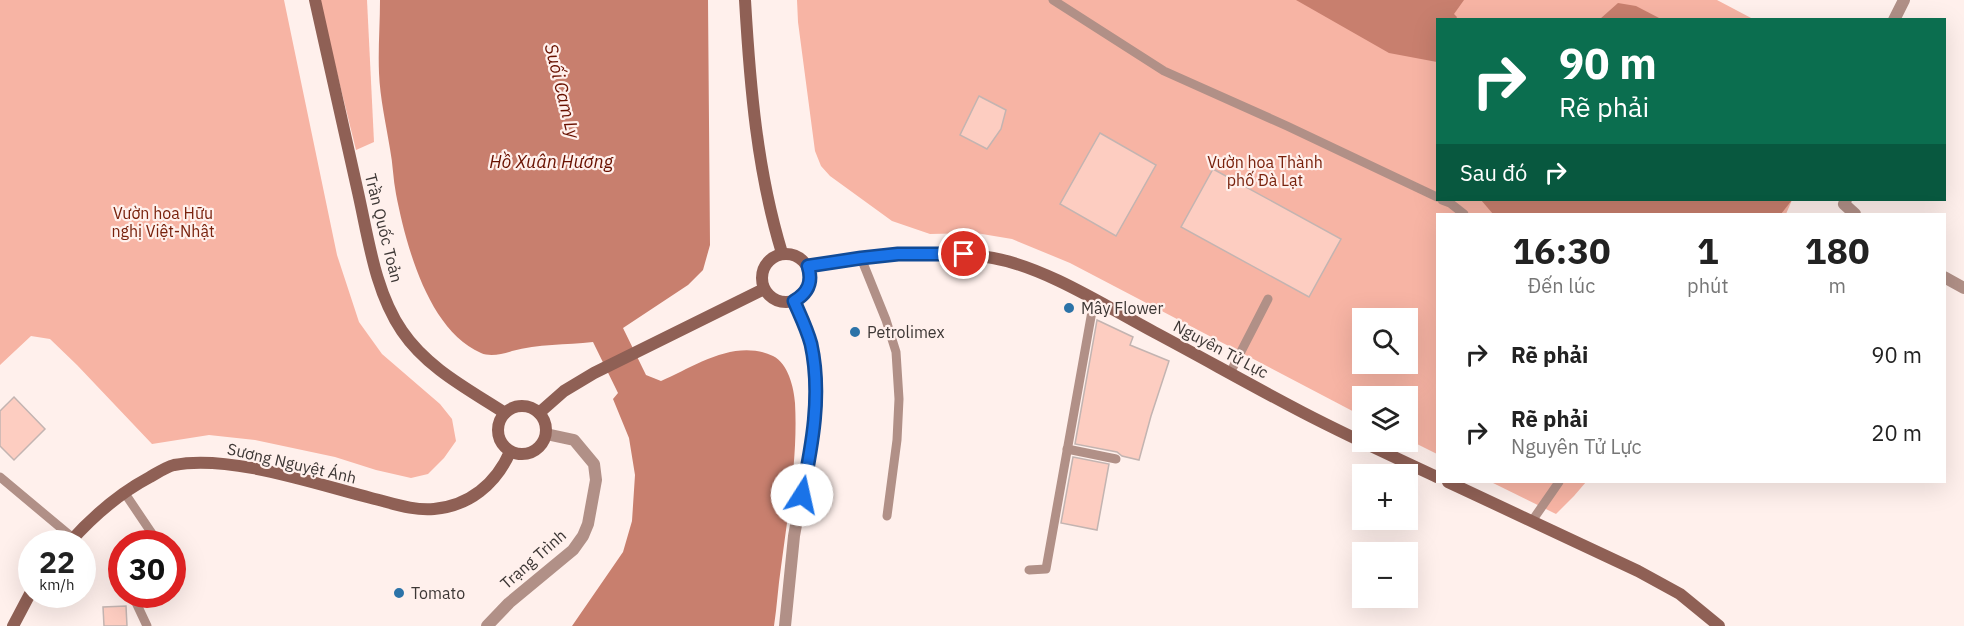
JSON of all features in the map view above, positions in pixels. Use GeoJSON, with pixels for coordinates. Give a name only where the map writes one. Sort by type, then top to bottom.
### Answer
{"type":"FeatureCollection","features":[{"type":"Feature","properties":{"kind":"main road","name":"Trần Quốc Toản"},"geometry":{"type":"LineString","coordinates":[[315,0],[365,226],[387,302],[402,332],[425,358],[505,413]]}},
{"type":"Feature","properties":{"kind":"main road"},"geometry":{"type":"LineString","coordinates":[[745,0],[755,134],[771,217],[782,254]]}},
{"type":"Feature","properties":{"kind":"main road"},"geometry":{"type":"LineString","coordinates":[[782,254],[797,256],[808,266],[810,273],[808,288],[794,301],[774,300],[764,289],[762,281],[764,267],[769,260],[782,254]]}},
{"type":"Feature","properties":{"kind":"main road","name":"Nguyên Tử Lực"},"geometry":{"type":"LineString","coordinates":[[808,266],[898,254],[964,254],[995,258],[1024,266],[1094,300],[1301,411],[1436,477]]}},
{"type":"Feature","properties":{"kind":"main road"},"geometry":{"type":"LineString","coordinates":[[539,412],[564,391],[594,373],[764,289]]}},
{"type":"Feature","properties":{"kind":"main road"},"geometry":{"type":"LineString","coordinates":[[518,406],[526,406],[539,412],[546,426],[546,434],[536,451],[523,455],[510,452],[504,447],[498,434],[500,419],[505,413],[518,406]]}},
{"type":"Feature","properties":{"kind":"main road","name":"Sương Nguyệt Ánh"},"geometry":{"type":"LineString","coordinates":[[82,530],[124,492],[172,466],[210,462],[263,471],[406,506],[432,509],[459,504],[481,492],[498,474],[510,452]]}},
{"type":"Feature","properties":{"kind":"main road"},"geometry":{"type":"LineString","coordinates":[[1450,483],[1638,571],[1680,594],[1719,626]]}},
{"type":"Feature","properties":{"kind":"main road"},"geometry":{"type":"LineString","coordinates":[[13,626],[22,608]]}},
{"type":"Feature","properties":{"kind":"street"},"geometry":{"type":"LineString","coordinates":[[1895,18],[1904,0]]}},
{"type":"Feature","properties":{"kind":"street"},"geometry":{"type":"LineString","coordinates":[[1846,201],[1844,204],[1854,213]]}},
{"type":"Feature","properties":{"kind":"street"},"geometry":{"type":"LineString","coordinates":[[1946,278],[1964,288]]}},
{"type":"Feature","properties":{"kind":"street"},"geometry":{"type":"LineString","coordinates":[[785,626],[794,536],[815,421],[816,387],[811,343],[794,301]]}},
{"type":"Feature","properties":{"kind":"street","name":"Trạng Trình"},"geometry":{"type":"LineString","coordinates":[[487,626],[509,603],[573,549],[583,537],[588,524],[597,480],[594,464],[574,440],[546,434]]}},
{"type":"Feature","properties":{"kind":"lane"},"geometry":{"type":"LineString","coordinates":[[1053,0],[1164,71],[1436,197]]}},
{"type":"Feature","properties":{"kind":"lane"},"geometry":{"type":"LineString","coordinates":[[1445,201],[1463,213]]}},
{"type":"Feature","properties":{"kind":"lane"},"geometry":{"type":"LineString","coordinates":[[861,258],[896,352],[899,399],[887,516]]}},
{"type":"Feature","properties":{"kind":"lane"},"geometry":{"type":"LineString","coordinates":[[1230,373],[1268,299]]}},
{"type":"Feature","properties":{"kind":"lane"},"geometry":{"type":"LineString","coordinates":[[1029,570],[1046,569],[1094,300]]}},
{"type":"Feature","properties":{"kind":"lane"},"geometry":{"type":"LineString","coordinates":[[1067,449],[1116,459]]}},
{"type":"Feature","properties":{"kind":"lane"},"geometry":{"type":"LineString","coordinates":[[0,477],[59,530]]}},
{"type":"Feature","properties":{"kind":"lane"},"geometry":{"type":"LineString","coordinates":[[1532,521],[1558,483]]}},
{"type":"Feature","properties":{"kind":"lane"},"geometry":{"type":"LineString","coordinates":[[124,492],[150,530]]}},
{"type":"Feature","properties":{"kind":"lane"},"geometry":{"type":"LineString","coordinates":[[139,608],[147,626]]}},
{"type":"Feature","properties":{"kind":"green space","name":"Vườn hoa Hữu nghị Việt-Nhật"},"geometry":{"type":"Polygon","coordinates":[[[0,0],[284,0],[337,255],[359,322],[382,354],[440,404],[452,419],[456,441],[444,458],[428,474],[411,478],[335,457],[255,440],[209,435],[152,444],[50,339],[31,336],[0,365],[0,0]]]}},
{"type":"Feature","properties":{"kind":"green space"},"geometry":{"type":"Polygon","coordinates":[[[319,0],[367,0],[374,142],[356,150],[319,0]]]}},
{"type":"Feature","properties":{"kind":"green space","name":"Vườn hoa Thành phố Đà Lạt"},"geometry":{"type":"Polygon","coordinates":[[[797,0],[1717,0],[1751,18],[1436,18],[1436,201],[1792,201],[1786,213],[1436,213],[1436,454],[1418,444],[1418,386],[1352,386],[1352,411],[1070,263],[1012,239],[976,233],[930,234],[892,221],[830,176],[821,166],[815,151],[797,0]]]}},
{"type":"Feature","properties":{"kind":"green space"},"geometry":{"type":"Polygon","coordinates":[[[1493,483],[1585,483],[1556,514],[1493,483]]]}},
{"type":"Feature","properties":{"kind":"water","name":"Hồ Xuân Hương"},"geometry":{"type":"Polygon","coordinates":[[[380,0],[708,0],[710,245],[703,270],[688,285],[623,328],[646,375],[661,381],[716,356],[744,350],[759,351],[773,356],[783,364],[792,383],[796,424],[792,485],[774,626],[572,626],[623,552],[632,521],[635,475],[629,438],[613,399],[618,393],[593,342],[542,346],[488,355],[463,342],[447,326],[433,306],[413,261],[395,188],[380,82],[380,0]]]}},
{"type":"Feature","properties":{"kind":"water"},"geometry":{"type":"Polygon","coordinates":[[[1296,0],[1464,0],[1454,14],[1456,18],[1436,18],[1436,62],[1389,53],[1296,0]]]}},
{"type":"Feature","properties":{"kind":"water"},"geometry":{"type":"Polygon","coordinates":[[[1618,3],[1636,6],[1659,18],[1601,18],[1618,3]]]}},
{"type":"Feature","properties":{"kind":"water"},"geometry":{"type":"Polygon","coordinates":[[[1482,201],[1791,201],[1782,213],[1492,213],[1482,201]]]}},
{"type":"Feature","properties":{"kind":"building"},"geometry":{"type":"Polygon","coordinates":[[[979,96],[1006,110],[1001,129],[987,149],[960,135],[979,96]]]}},
{"type":"Feature","properties":{"kind":"building"},"geometry":{"type":"Polygon","coordinates":[[[1100,133],[1156,165],[1116,236],[1060,204],[1100,133]]]}},
{"type":"Feature","properties":{"kind":"building"},"geometry":{"type":"Polygon","coordinates":[[[1213,169],[1341,239],[1309,297],[1181,227],[1213,169]]]}},
{"type":"Feature","properties":{"kind":"building"},"geometry":{"type":"Polygon","coordinates":[[[1097,320],[1133,337],[1130,345],[1169,361],[1139,460],[1122,456],[1117,452],[1075,444],[1097,320]]]}},
{"type":"Feature","properties":{"kind":"building"},"geometry":{"type":"Polygon","coordinates":[[[14,397],[45,429],[14,460],[0,446],[0,411],[14,397]]]}},
{"type":"Feature","properties":{"kind":"building"},"geometry":{"type":"Polygon","coordinates":[[[1073,457],[1109,464],[1097,530],[1061,523],[1073,457]]]}},
{"type":"Feature","properties":{"kind":"building"},"geometry":{"type":"Polygon","coordinates":[[[103,607],[126,608],[127,626],[104,626],[103,607]]]}},
{"type":"Feature","properties":{"kind":"place","name":"Mây Flower"},"geometry":{"type":"Point","coordinates":[1069,308]}},
{"type":"Feature","properties":{"kind":"place","name":"Petrolimex"},"geometry":{"type":"Point","coordinates":[855,332]}},
{"type":"Feature","properties":{"kind":"place","name":"Tomato"},"geometry":{"type":"Point","coordinates":[399,593]}},
{"type":"Feature","properties":{"kind":"route"},"geometry":{"type":"LineString","coordinates":[[802,495],[815,421],[816,387],[811,343],[794,301],[800,298],[808,288],[810,281],[808,266],[898,254],[964,254]]}},
{"type":"Feature","properties":{"kind":"water label","name":"Suối Cam Ly"},"geometry":{"type":"Point","coordinates":[562,91]}}]}
